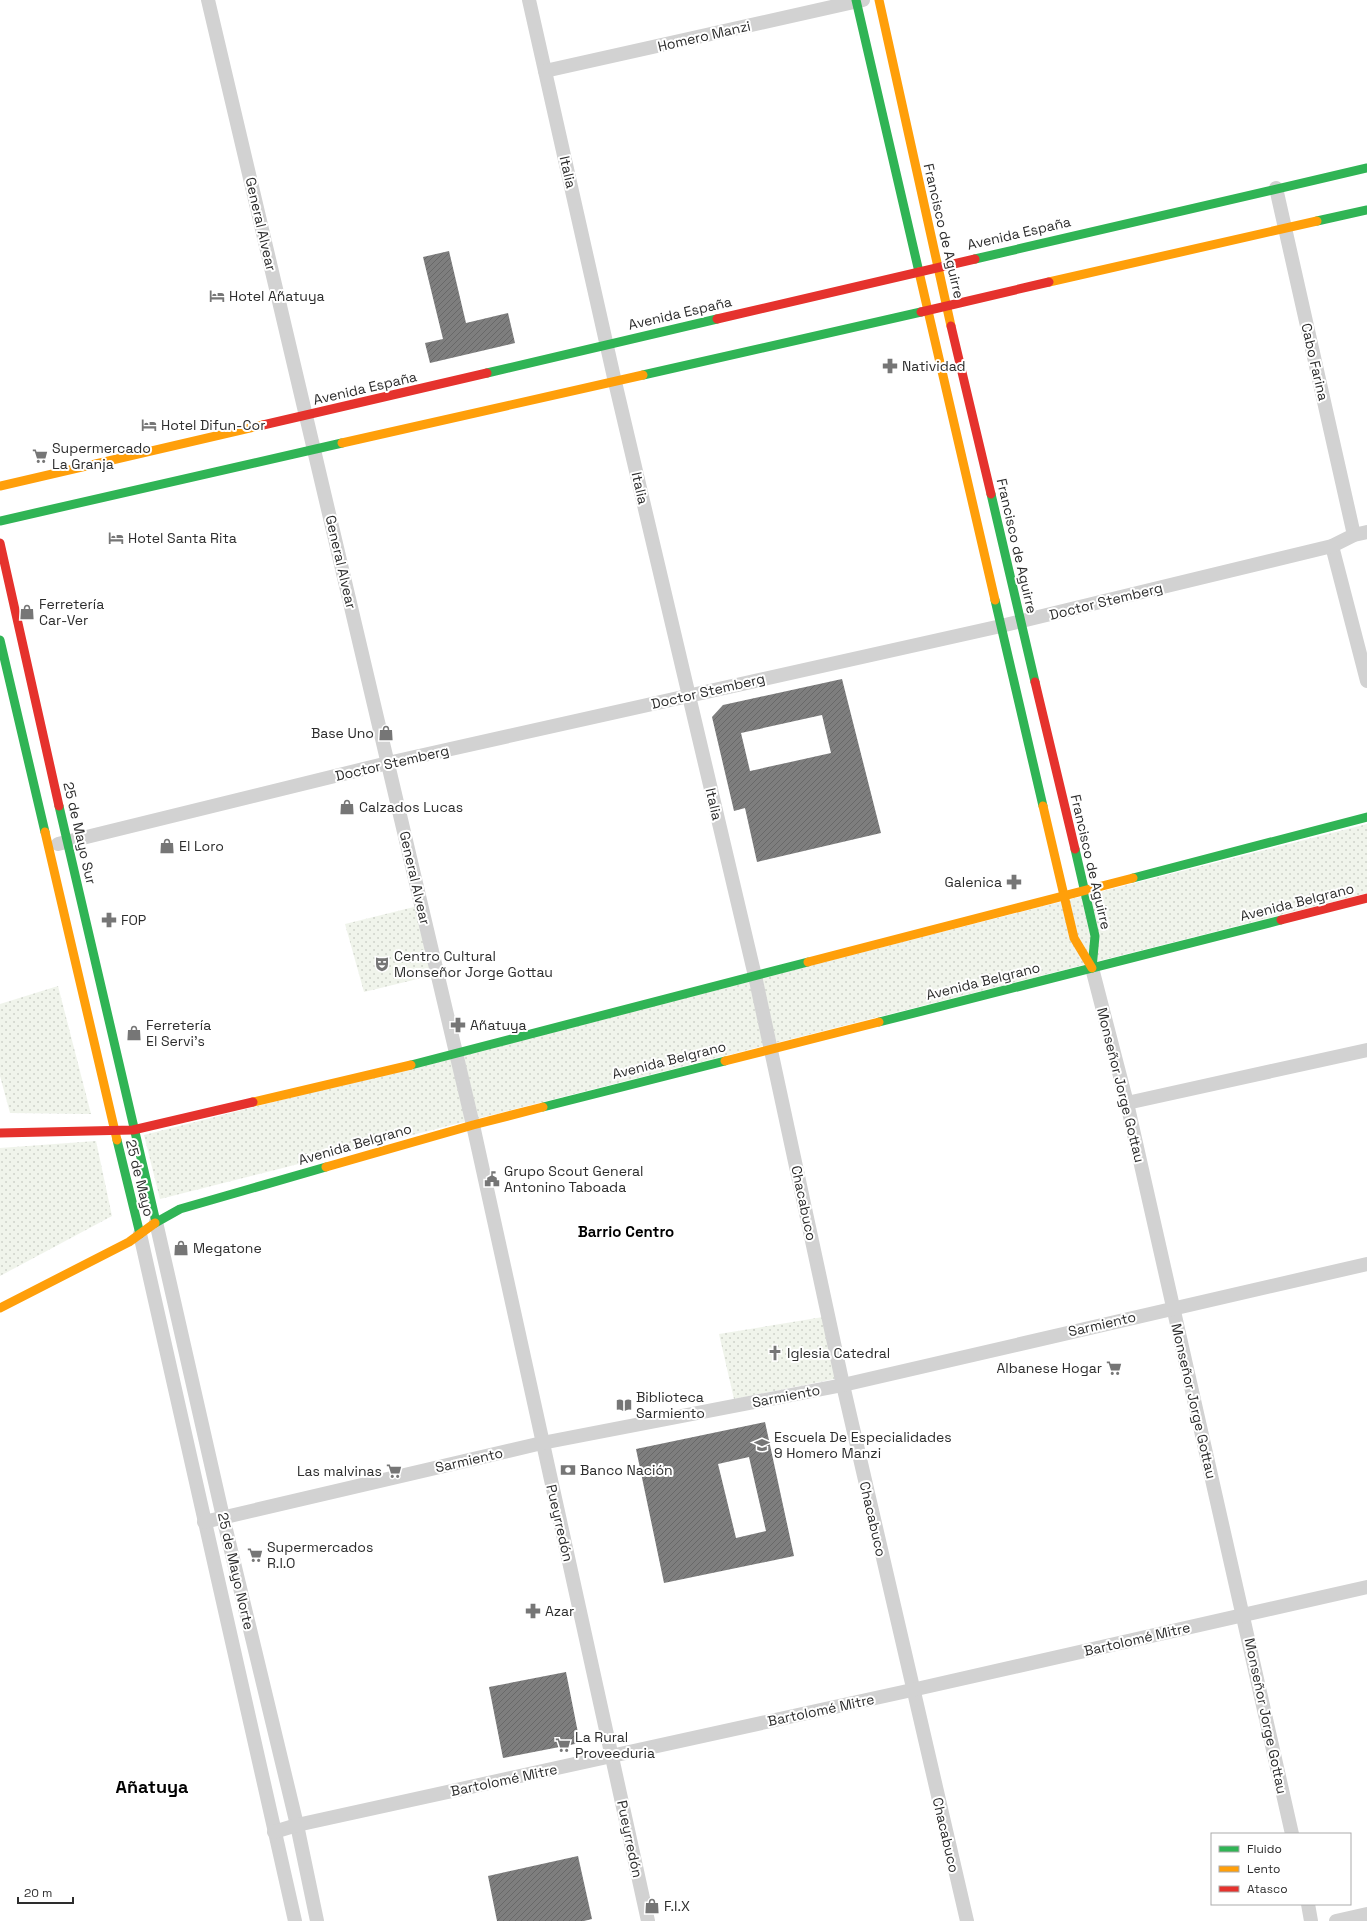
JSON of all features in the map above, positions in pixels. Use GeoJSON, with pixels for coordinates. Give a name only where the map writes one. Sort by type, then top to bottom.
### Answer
{"type":"FeatureCollection","features":[{"type":"Feature","properties":{"kind":"street","name":"General Alvear"},"geometry":{"type":"LineString","coordinates":[[208,0],[473,1125]]}},
{"type":"Feature","properties":{"kind":"street","name":"Italia"},"geometry":{"type":"LineString","coordinates":[[530,0],[615,382],[755,976]]}},
{"type":"Feature","properties":{"kind":"street","name":"Homero Manzi"},"geometry":{"type":"LineString","coordinates":[[545,71],[858,0]]}},
{"type":"Feature","properties":{"kind":"street"},"geometry":{"type":"LineString","coordinates":[[858,0],[919,271],[1074,938],[1092,968]]}},
{"type":"Feature","properties":{"kind":"street","name":"Francisco de Aguirre"},"geometry":{"type":"LineString","coordinates":[[878,0],[946,306],[1095,936],[1092,968]]}},
{"type":"Feature","properties":{"kind":"street","name":"Avenida España"},"geometry":{"type":"LineString","coordinates":[[0,486],[1367,168]]}},
{"type":"Feature","properties":{"kind":"street","name":"Cabo Farina"},"geometry":{"type":"LineString","coordinates":[[1276,188],[1360,534]]}},
{"type":"Feature","properties":{"kind":"street"},"geometry":{"type":"LineString","coordinates":[[0,521],[1367,210]]}},
{"type":"Feature","properties":{"kind":"street","name":"Doctor Stemberg"},"geometry":{"type":"LineString","coordinates":[[48,845],[67,842],[388,763],[1021,622],[1332,546],[1360,534]]}},
{"type":"Feature","properties":{"kind":"street","name":"25 de Mayo Sur"},"geometry":{"type":"LineString","coordinates":[[0,543],[133,1130]]}},
{"type":"Feature","properties":{"kind":"street"},"geometry":{"type":"LineString","coordinates":[[1332,546],[1367,681]]}},
{"type":"Feature","properties":{"kind":"street"},"geometry":{"type":"LineString","coordinates":[[0,640],[114,1130]]}},
{"type":"Feature","properties":{"kind":"street"},"geometry":{"type":"LineString","coordinates":[[0,1133],[133,1130],[456,1054],[1367,817]]}},
{"type":"Feature","properties":{"kind":"street","name":"Avenida Belgrano"},"geometry":{"type":"LineString","coordinates":[[0,1308],[129,1242],[156,1222],[180,1209],[473,1125],[1367,898]]}},
{"type":"Feature","properties":{"kind":"street","name":"Monseñor Jorge Gottau"},"geometry":{"type":"LineString","coordinates":[[1092,968],[1128,1104],[1172,1308],[1244,1615],[1292,1833]]}},
{"type":"Feature","properties":{"kind":"street","name":"Chacabuco"},"geometry":{"type":"LineString","coordinates":[[755,976],[772,1048],[843,1385],[912,1690],[967,1921]]}},
{"type":"Feature","properties":{"kind":"street"},"geometry":{"type":"LineString","coordinates":[[1128,1104],[1367,1050]]}},
{"type":"Feature","properties":{"kind":"street","name":"Pueyrredón"},"geometry":{"type":"LineString","coordinates":[[473,1125],[648,1921]]}},
{"type":"Feature","properties":{"kind":"street","name":"25 de Mayo"},"geometry":{"type":"LineString","coordinates":[[114,1130],[140,1234]]}},
{"type":"Feature","properties":{"kind":"street","name":"25 de Mayo"},"geometry":{"type":"LineString","coordinates":[[133,1130],[156,1222]]}},
{"type":"Feature","properties":{"kind":"street","name":"25 de Mayo Norte"},"geometry":{"type":"LineString","coordinates":[[156,1222],[223,1517],[297,1826],[317,1921]]}},
{"type":"Feature","properties":{"kind":"street","name":"25 de Mayo Norte"},"geometry":{"type":"LineString","coordinates":[[140,1234],[295,1921]]}},
{"type":"Feature","properties":{"kind":"street","name":"Sarmiento"},"geometry":{"type":"LineString","coordinates":[[204,1522],[542,1444],[843,1385],[1367,1264]]}},
{"type":"Feature","properties":{"kind":"street","name":"Bartolomé Mitre"},"geometry":{"type":"LineString","coordinates":[[274,1832],[1367,1587]]}},
{"type":"Feature","properties":{"kind":"street"},"geometry":{"type":"LineString","coordinates":[[1308,1905],[1311,1921]]}},
{"type":"Feature","properties":{"kind":"street"},"geometry":{"type":"LineString","coordinates":[[1336,1921],[1367,1914]]}},
{"type":"Feature","properties":{"kind":"shaded area"},"geometry":{"type":"Polygon","coordinates":[[[1367,824],[1367,893],[160,1199],[144,1135],[1367,824]]]}},
{"type":"Feature","properties":{"kind":"shaded area"},"geometry":{"type":"Polygon","coordinates":[[[418,906],[434,975],[364,992],[345,924],[418,906]]]}},
{"type":"Feature","properties":{"kind":"shaded area"},"geometry":{"type":"Polygon","coordinates":[[[58,986],[91,1114],[10,1113],[0,1076],[0,1004],[58,986]]]}},
{"type":"Feature","properties":{"kind":"shaded area"},"geometry":{"type":"Polygon","coordinates":[[[96,1141],[112,1216],[0,1276],[0,1148],[96,1141]]]}},
{"type":"Feature","properties":{"kind":"shaded area"},"geometry":{"type":"Polygon","coordinates":[[[829,1316],[844,1377],[734,1399],[719,1334],[829,1316]]]}},
{"type":"Feature","properties":{"kind":"building"},"geometry":{"type":"Polygon","coordinates":[[[449,251],[466,323],[508,313],[515,343],[430,363],[425,343],[443,339],[423,257],[449,251]]]}},
{"type":"Feature","properties":{"kind":"building"},"geometry":{"type":"Polygon","coordinates":[[[842,679],[881,833],[757,862],[745,808],[734,811],[712,717],[723,705],[842,679]],[[822,715],[741,733],[750,771],[831,753],[822,715]]]}},
{"type":"Feature","properties":{"kind":"building"},"geometry":{"type":"Polygon","coordinates":[[[765,1422],[794,1556],[664,1583],[636,1449],[765,1422]],[[749,1457],[718,1464],[736,1538],[766,1531],[749,1457]]]}},
{"type":"Feature","properties":{"kind":"building"},"geometry":{"type":"Polygon","coordinates":[[[566,1672],[580,1743],[503,1758],[489,1687],[566,1672]]]}},
{"type":"Feature","properties":{"kind":"building"},"geometry":{"type":"Polygon","coordinates":[[[578,1856],[592,1919],[584,1921],[497,1921],[488,1876],[578,1856]]]}},
{"type":"Feature","properties":{"kind":"traffic: fast"},"geometry":{"type":"LineString","coordinates":[[856,0],[919,272]]}},
{"type":"Feature","properties":{"kind":"traffic: fast"},"geometry":{"type":"LineString","coordinates":[[975,259],[1367,168]]}},
{"type":"Feature","properties":{"kind":"traffic: fast"},"geometry":{"type":"LineString","coordinates":[[1317,221],[1367,210]]}},
{"type":"Feature","properties":{"kind":"traffic: fast"},"geometry":{"type":"LineString","coordinates":[[643,375],[921,312]]}},
{"type":"Feature","properties":{"kind":"traffic: fast"},"geometry":{"type":"LineString","coordinates":[[487,373],[717,319]]}},
{"type":"Feature","properties":{"kind":"traffic: fast"},"geometry":{"type":"LineString","coordinates":[[0,521],[342,443]]}},
{"type":"Feature","properties":{"kind":"traffic: fast"},"geometry":{"type":"LineString","coordinates":[[991,494],[1035,682]]}},
{"type":"Feature","properties":{"kind":"traffic: fast"},"geometry":{"type":"LineString","coordinates":[[995,600],[1043,806]]}},
{"type":"Feature","properties":{"kind":"traffic: fast"},"geometry":{"type":"LineString","coordinates":[[0,640],[45,832]]}},
{"type":"Feature","properties":{"kind":"traffic: fast"},"geometry":{"type":"LineString","coordinates":[[59,806],[156,1222]]}},
{"type":"Feature","properties":{"kind":"traffic: fast"},"geometry":{"type":"LineString","coordinates":[[1133,878],[1367,817]]}},
{"type":"Feature","properties":{"kind":"traffic: fast"},"geometry":{"type":"LineString","coordinates":[[1075,849],[1095,936],[1092,968]]}},
{"type":"Feature","properties":{"kind":"traffic: fast"},"geometry":{"type":"LineString","coordinates":[[879,1022],[1281,920]]}},
{"type":"Feature","properties":{"kind":"traffic: fast"},"geometry":{"type":"LineString","coordinates":[[411,1065],[808,962]]}},
{"type":"Feature","properties":{"kind":"traffic: fast"},"geometry":{"type":"LineString","coordinates":[[543,1107],[725,1061]]}},
{"type":"Feature","properties":{"kind":"traffic: fast"},"geometry":{"type":"LineString","coordinates":[[117,1140],[140,1234]]}},
{"type":"Feature","properties":{"kind":"traffic: fast"},"geometry":{"type":"LineString","coordinates":[[155,1223],[180,1209],[326,1167]]}},
{"type":"Feature","properties":{"kind":"traffic: slow"},"geometry":{"type":"LineString","coordinates":[[879,0],[951,326]]}},
{"type":"Feature","properties":{"kind":"traffic: slow"},"geometry":{"type":"LineString","coordinates":[[1049,282],[1317,221]]}},
{"type":"Feature","properties":{"kind":"traffic: slow"},"geometry":{"type":"LineString","coordinates":[[919,272],[995,600]]}},
{"type":"Feature","properties":{"kind":"traffic: slow"},"geometry":{"type":"LineString","coordinates":[[342,443],[643,375]]}},
{"type":"Feature","properties":{"kind":"traffic: slow"},"geometry":{"type":"LineString","coordinates":[[0,486],[263,425]]}},
{"type":"Feature","properties":{"kind":"traffic: slow"},"geometry":{"type":"LineString","coordinates":[[1043,806],[1074,938],[1092,968]]}},
{"type":"Feature","properties":{"kind":"traffic: slow"},"geometry":{"type":"LineString","coordinates":[[45,832],[117,1140]]}},
{"type":"Feature","properties":{"kind":"traffic: slow"},"geometry":{"type":"LineString","coordinates":[[808,962],[1133,878]]}},
{"type":"Feature","properties":{"kind":"traffic: slow"},"geometry":{"type":"LineString","coordinates":[[725,1061],[879,1022]]}},
{"type":"Feature","properties":{"kind":"traffic: slow"},"geometry":{"type":"LineString","coordinates":[[253,1102],[411,1065]]}},
{"type":"Feature","properties":{"kind":"traffic: slow"},"geometry":{"type":"LineString","coordinates":[[326,1167],[473,1125],[543,1107]]}},
{"type":"Feature","properties":{"kind":"traffic: slow"},"geometry":{"type":"LineString","coordinates":[[0,1308],[129,1242],[155,1223]]}},
{"type":"Feature","properties":{"kind":"traffic: jam"},"geometry":{"type":"LineString","coordinates":[[717,319],[975,259]]}},
{"type":"Feature","properties":{"kind":"traffic: jam"},"geometry":{"type":"LineString","coordinates":[[921,312],[1049,282]]}},
{"type":"Feature","properties":{"kind":"traffic: jam"},"geometry":{"type":"LineString","coordinates":[[951,326],[991,494]]}},
{"type":"Feature","properties":{"kind":"traffic: jam"},"geometry":{"type":"LineString","coordinates":[[263,425],[487,373]]}},
{"type":"Feature","properties":{"kind":"traffic: jam"},"geometry":{"type":"LineString","coordinates":[[0,543],[59,806]]}},
{"type":"Feature","properties":{"kind":"traffic: jam"},"geometry":{"type":"LineString","coordinates":[[1035,682],[1075,849]]}},
{"type":"Feature","properties":{"kind":"traffic: jam"},"geometry":{"type":"LineString","coordinates":[[1281,920],[1367,898]]}},
{"type":"Feature","properties":{"kind":"traffic: jam"},"geometry":{"type":"LineString","coordinates":[[0,1133],[133,1130],[253,1102]]}},
{"type":"Feature","properties":{"kind":"place","name":"Hotel Añatuya"},"geometry":{"type":"Point","coordinates":[217,296]}},
{"type":"Feature","properties":{"kind":"place","name":"Natividad"},"geometry":{"type":"Point","coordinates":[890,366]}},
{"type":"Feature","properties":{"kind":"place","name":"Hotel Difun-Cor"},"geometry":{"type":"Point","coordinates":[149,425]}},
{"type":"Feature","properties":{"kind":"place","name":"Supermercado La Granja"},"geometry":{"type":"Point","coordinates":[40,456]}},
{"type":"Feature","properties":{"kind":"place","name":"Hotel Santa Rita"},"geometry":{"type":"Point","coordinates":[116,538]}},
{"type":"Feature","properties":{"kind":"place","name":"Ferretería Car-Ver"},"geometry":{"type":"Point","coordinates":[27,612]}},
{"type":"Feature","properties":{"kind":"place","name":"Base Uno"},"geometry":{"type":"Point","coordinates":[386,733]}},
{"type":"Feature","properties":{"kind":"place","name":"Calzados Lucas"},"geometry":{"type":"Point","coordinates":[347,807]}},
{"type":"Feature","properties":{"kind":"place","name":"El Loro"},"geometry":{"type":"Point","coordinates":[167,846]}},
{"type":"Feature","properties":{"kind":"place","name":"Galenica"},"geometry":{"type":"Point","coordinates":[1014,882]}},
{"type":"Feature","properties":{"kind":"place","name":"FOP"},"geometry":{"type":"Point","coordinates":[109,920]}},
{"type":"Feature","properties":{"kind":"place","name":"Centro Cultural Monseñor Jorge Gottau"},"geometry":{"type":"Point","coordinates":[382,964]}},
{"type":"Feature","properties":{"kind":"place","name":"Añatuya"},"geometry":{"type":"Point","coordinates":[458,1025]}},
{"type":"Feature","properties":{"kind":"place","name":"Ferretería El Servi's"},"geometry":{"type":"Point","coordinates":[134,1033]}},
{"type":"Feature","properties":{"kind":"place","name":"Grupo Scout General Antonino Taboada"},"geometry":{"type":"Point","coordinates":[492,1179]}},
{"type":"Feature","properties":{"kind":"place","name":"Megatone"},"geometry":{"type":"Point","coordinates":[181,1248]}},
{"type":"Feature","properties":{"kind":"place","name":"Iglesia Catedral"},"geometry":{"type":"Point","coordinates":[775,1353]}},
{"type":"Feature","properties":{"kind":"place","name":"Albanese Hogar"},"geometry":{"type":"Point","coordinates":[1114,1368]}},
{"type":"Feature","properties":{"kind":"place","name":"Biblioteca Sarmiento"},"geometry":{"type":"Point","coordinates":[624,1405]}},
{"type":"Feature","properties":{"kind":"place","name":"Escuela De Especialidades 9 Homero Manzi"},"geometry":{"type":"Point","coordinates":[762,1445]}},
{"type":"Feature","properties":{"kind":"place","name":"Banco Nación"},"geometry":{"type":"Point","coordinates":[568,1470]}},
{"type":"Feature","properties":{"kind":"place","name":"Las malvinas"},"geometry":{"type":"Point","coordinates":[394,1471]}},
{"type":"Feature","properties":{"kind":"place","name":"Supermercados R.I.O"},"geometry":{"type":"Point","coordinates":[255,1555]}},
{"type":"Feature","properties":{"kind":"place","name":"Azar"},"geometry":{"type":"Point","coordinates":[533,1611]}},
{"type":"Feature","properties":{"kind":"place","name":"La Rural Proveeduria"},"geometry":{"type":"Point","coordinates":[563,1745]}},
{"type":"Feature","properties":{"kind":"place","name":"F.I.X"},"geometry":{"type":"Point","coordinates":[652,1906]}},
{"type":"Feature","properties":{"kind":"district","name":"Barrio Centro"},"geometry":{"type":"Point","coordinates":[626,1232]}},
{"type":"Feature","properties":{"kind":"district","name":"Añatuya"},"geometry":{"type":"Point","coordinates":[152,1787]}}]}
